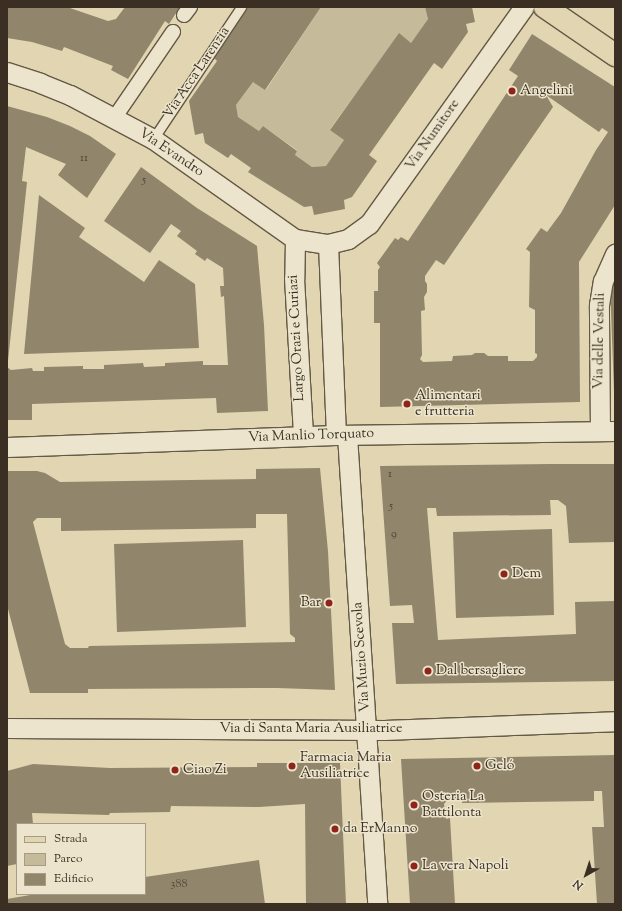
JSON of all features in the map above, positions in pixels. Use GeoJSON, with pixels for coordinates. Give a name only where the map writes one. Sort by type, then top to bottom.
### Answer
{"type":"FeatureCollection","features":[{"type":"Feature","properties":{"kind":"main road"},"geometry":{"type":"LineString","coordinates":[[545,7],[615,55]]}},
{"type":"Feature","properties":{"kind":"street","name":"Via Numitore"},"geometry":{"type":"LineString","coordinates":[[328,244],[348,239],[369,224],[524,7]]}},
{"type":"Feature","properties":{"kind":"street"},"geometry":{"type":"LineString","coordinates":[[115,117],[173,32]]}},
{"type":"Feature","properties":{"kind":"street","name":"Via Evandro"},"geometry":{"type":"LineString","coordinates":[[7,72],[56,89],[115,117],[153,139],[295,239],[328,244]]}},
{"type":"Feature","properties":{"kind":"street","name":"Largo Orazi e Curiazi"},"geometry":{"type":"LineString","coordinates":[[295,239],[294,268],[303,436]]}},
{"type":"Feature","properties":{"kind":"street"},"geometry":{"type":"LineString","coordinates":[[328,244],[341,435]]}},
{"type":"Feature","properties":{"kind":"street","name":"Via delle Vestali"},"geometry":{"type":"LineString","coordinates":[[607,431],[599,305],[603,281],[615,254]]}},
{"type":"Feature","properties":{"kind":"street","name":"Via Manlio Torquato"},"geometry":{"type":"LineString","coordinates":[[7,447],[303,436],[607,431]]}},
{"type":"Feature","properties":{"kind":"street","name":"Via Muzio Scevola"},"geometry":{"type":"LineString","coordinates":[[341,435],[366,730],[377,904]]}},
{"type":"Feature","properties":{"kind":"street","name":"Via di Santa Maria Ausiliatrice"},"geometry":{"type":"LineString","coordinates":[[7,728],[366,730],[615,722]]}},
{"type":"Feature","properties":{"kind":"lane","name":"Via Acca Larenzia"},"geometry":{"type":"LineString","coordinates":[[153,139],[241,7]]}},
{"type":"Feature","properties":{"kind":"green space"},"geometry":{"type":"Polygon","coordinates":[[[321,7],[425,7],[428,19],[411,43],[399,34],[330,129],[344,140],[326,166],[312,167],[295,155],[297,150],[263,126],[259,131],[238,117],[236,105],[253,82],[266,90],[321,7]]]}},
{"type":"Feature","properties":{"kind":"building"},"geometry":{"type":"Polygon","coordinates":[[[7,7],[67,7],[108,21],[116,19],[125,7],[180,7],[169,24],[165,21],[128,79],[111,70],[113,66],[64,47],[62,51],[32,42],[7,38],[7,7]]]}},
{"type":"Feature","properties":{"kind":"building"},"geometry":{"type":"Polygon","coordinates":[[[248,7],[321,7],[265,90],[253,82],[236,105],[238,117],[259,131],[263,126],[297,151],[295,155],[312,167],[326,166],[344,140],[330,130],[399,33],[411,43],[428,19],[425,7],[472,7],[475,22],[466,24],[468,32],[442,69],[434,63],[369,155],[377,161],[352,197],[344,200],[345,209],[314,215],[312,206],[304,207],[248,172],[251,168],[231,154],[228,158],[205,143],[203,133],[195,135],[189,101],[217,61],[213,57],[248,7]]]}},
{"type":"Feature","properties":{"kind":"building"},"geometry":{"type":"Polygon","coordinates":[[[532,34],[615,87],[615,205],[579,262],[580,402],[380,407],[380,323],[374,323],[374,291],[378,291],[378,270],[380,267],[377,263],[395,238],[398,240],[401,237],[408,241],[518,76],[509,70],[532,34]],[[546,95],[553,107],[444,265],[436,260],[425,276],[427,292],[424,297],[425,310],[421,311],[422,355],[420,359],[423,362],[452,361],[453,356],[472,355],[475,353],[484,353],[488,356],[508,356],[508,361],[533,361],[537,357],[537,354],[535,353],[535,310],[529,307],[530,252],[526,249],[541,228],[547,232],[561,213],[596,150],[608,132],[602,128],[599,132],[546,95]]]}},
{"type":"Feature","properties":{"kind":"building"},"geometry":{"type":"Polygon","coordinates":[[[7,106],[47,117],[70,126],[90,136],[116,154],[87,198],[58,175],[66,164],[26,147],[22,181],[27,182],[8,361],[7,106]]]}},
{"type":"Feature","properties":{"kind":"building"},"geometry":{"type":"Polygon","coordinates":[[[141,167],[197,208],[257,246],[264,325],[268,411],[217,413],[216,398],[32,404],[32,420],[7,420],[7,367],[11,370],[32,368],[33,371],[44,371],[44,367],[83,366],[83,369],[104,369],[104,365],[143,363],[144,367],[165,366],[165,363],[203,361],[203,365],[228,365],[224,296],[221,297],[220,286],[224,286],[223,268],[207,258],[205,261],[195,254],[197,251],[177,236],[181,231],[171,224],[150,253],[104,221],[141,167]]]}},
{"type":"Feature","properties":{"kind":"building"},"geometry":{"type":"Polygon","coordinates":[[[39,195],[85,228],[79,237],[144,282],[159,260],[195,284],[199,348],[24,354],[39,195]]]}},
{"type":"Feature","properties":{"kind":"building"},"geometry":{"type":"Polygon","coordinates":[[[615,277],[615,392],[614,392],[610,285],[615,277]]]}},
{"type":"Feature","properties":{"kind":"building"},"geometry":{"type":"Polygon","coordinates":[[[614,464],[615,542],[569,543],[566,506],[558,500],[550,500],[551,515],[437,516],[436,508],[427,508],[438,640],[576,634],[575,602],[615,601],[615,681],[396,684],[392,623],[414,623],[412,605],[390,606],[380,466],[614,464]]]}},
{"type":"Feature","properties":{"kind":"building"},"geometry":{"type":"Polygon","coordinates":[[[320,468],[328,551],[335,690],[277,688],[88,689],[88,693],[30,693],[7,605],[7,471],[37,471],[45,473],[60,482],[256,479],[256,469],[320,468]],[[256,514],[256,528],[61,531],[61,518],[37,518],[33,522],[65,644],[70,648],[88,648],[89,646],[295,642],[295,638],[290,634],[287,514],[256,514]]]}},
{"type":"Feature","properties":{"kind":"building","name":"Dem"},"geometry":{"type":"Polygon","coordinates":[[[552,529],[554,615],[456,618],[453,532],[552,529]]]}},
{"type":"Feature","properties":{"kind":"building"},"geometry":{"type":"Polygon","coordinates":[[[243,540],[246,627],[117,632],[114,544],[243,540]]]}},
{"type":"Feature","properties":{"kind":"building"},"geometry":{"type":"Polygon","coordinates":[[[615,755],[615,904],[597,904],[592,827],[604,827],[602,791],[594,791],[594,801],[462,803],[462,798],[448,799],[444,804],[446,819],[450,818],[455,904],[410,904],[401,759],[615,755]]]}},
{"type":"Feature","properties":{"kind":"building"},"geometry":{"type":"Polygon","coordinates":[[[257,763],[340,763],[346,904],[306,904],[305,804],[259,807],[171,806],[170,812],[110,813],[109,815],[32,813],[33,823],[16,823],[16,864],[7,866],[7,771],[33,764],[110,768],[257,767],[257,763]]]}},
{"type":"Feature","properties":{"kind":"building"},"geometry":{"type":"Polygon","coordinates":[[[259,860],[265,904],[7,904],[7,899],[30,895],[146,895],[146,877],[259,860]]]}},
{"type":"Feature","properties":{"kind":"place","name":"Angelini"},"geometry":{"type":"Point","coordinates":[512,91]}},
{"type":"Feature","properties":{"kind":"place","name":"Alimentari e frutteria"},"geometry":{"type":"Point","coordinates":[407,404]}},
{"type":"Feature","properties":{"kind":"place","name":"Dem"},"geometry":{"type":"Point","coordinates":[504,574]}},
{"type":"Feature","properties":{"kind":"place","name":"Bar"},"geometry":{"type":"Point","coordinates":[329,603]}},
{"type":"Feature","properties":{"kind":"place","name":"Dal bersagliere"},"geometry":{"type":"Point","coordinates":[428,671]}},
{"type":"Feature","properties":{"kind":"place","name":"Farmacia Maria Ausiliatrice"},"geometry":{"type":"Point","coordinates":[292,766]}},
{"type":"Feature","properties":{"kind":"place","name":"Geló"},"geometry":{"type":"Point","coordinates":[477,766]}},
{"type":"Feature","properties":{"kind":"place","name":"Ciao Zi"},"geometry":{"type":"Point","coordinates":[175,770]}},
{"type":"Feature","properties":{"kind":"place","name":"Osteria La Battilonta"},"geometry":{"type":"Point","coordinates":[414,805]}},
{"type":"Feature","properties":{"kind":"place","name":"da ErManno"},"geometry":{"type":"Point","coordinates":[335,829]}},
{"type":"Feature","properties":{"kind":"place","name":"La vera Napoli"},"geometry":{"type":"Point","coordinates":[414,866]}}]}
